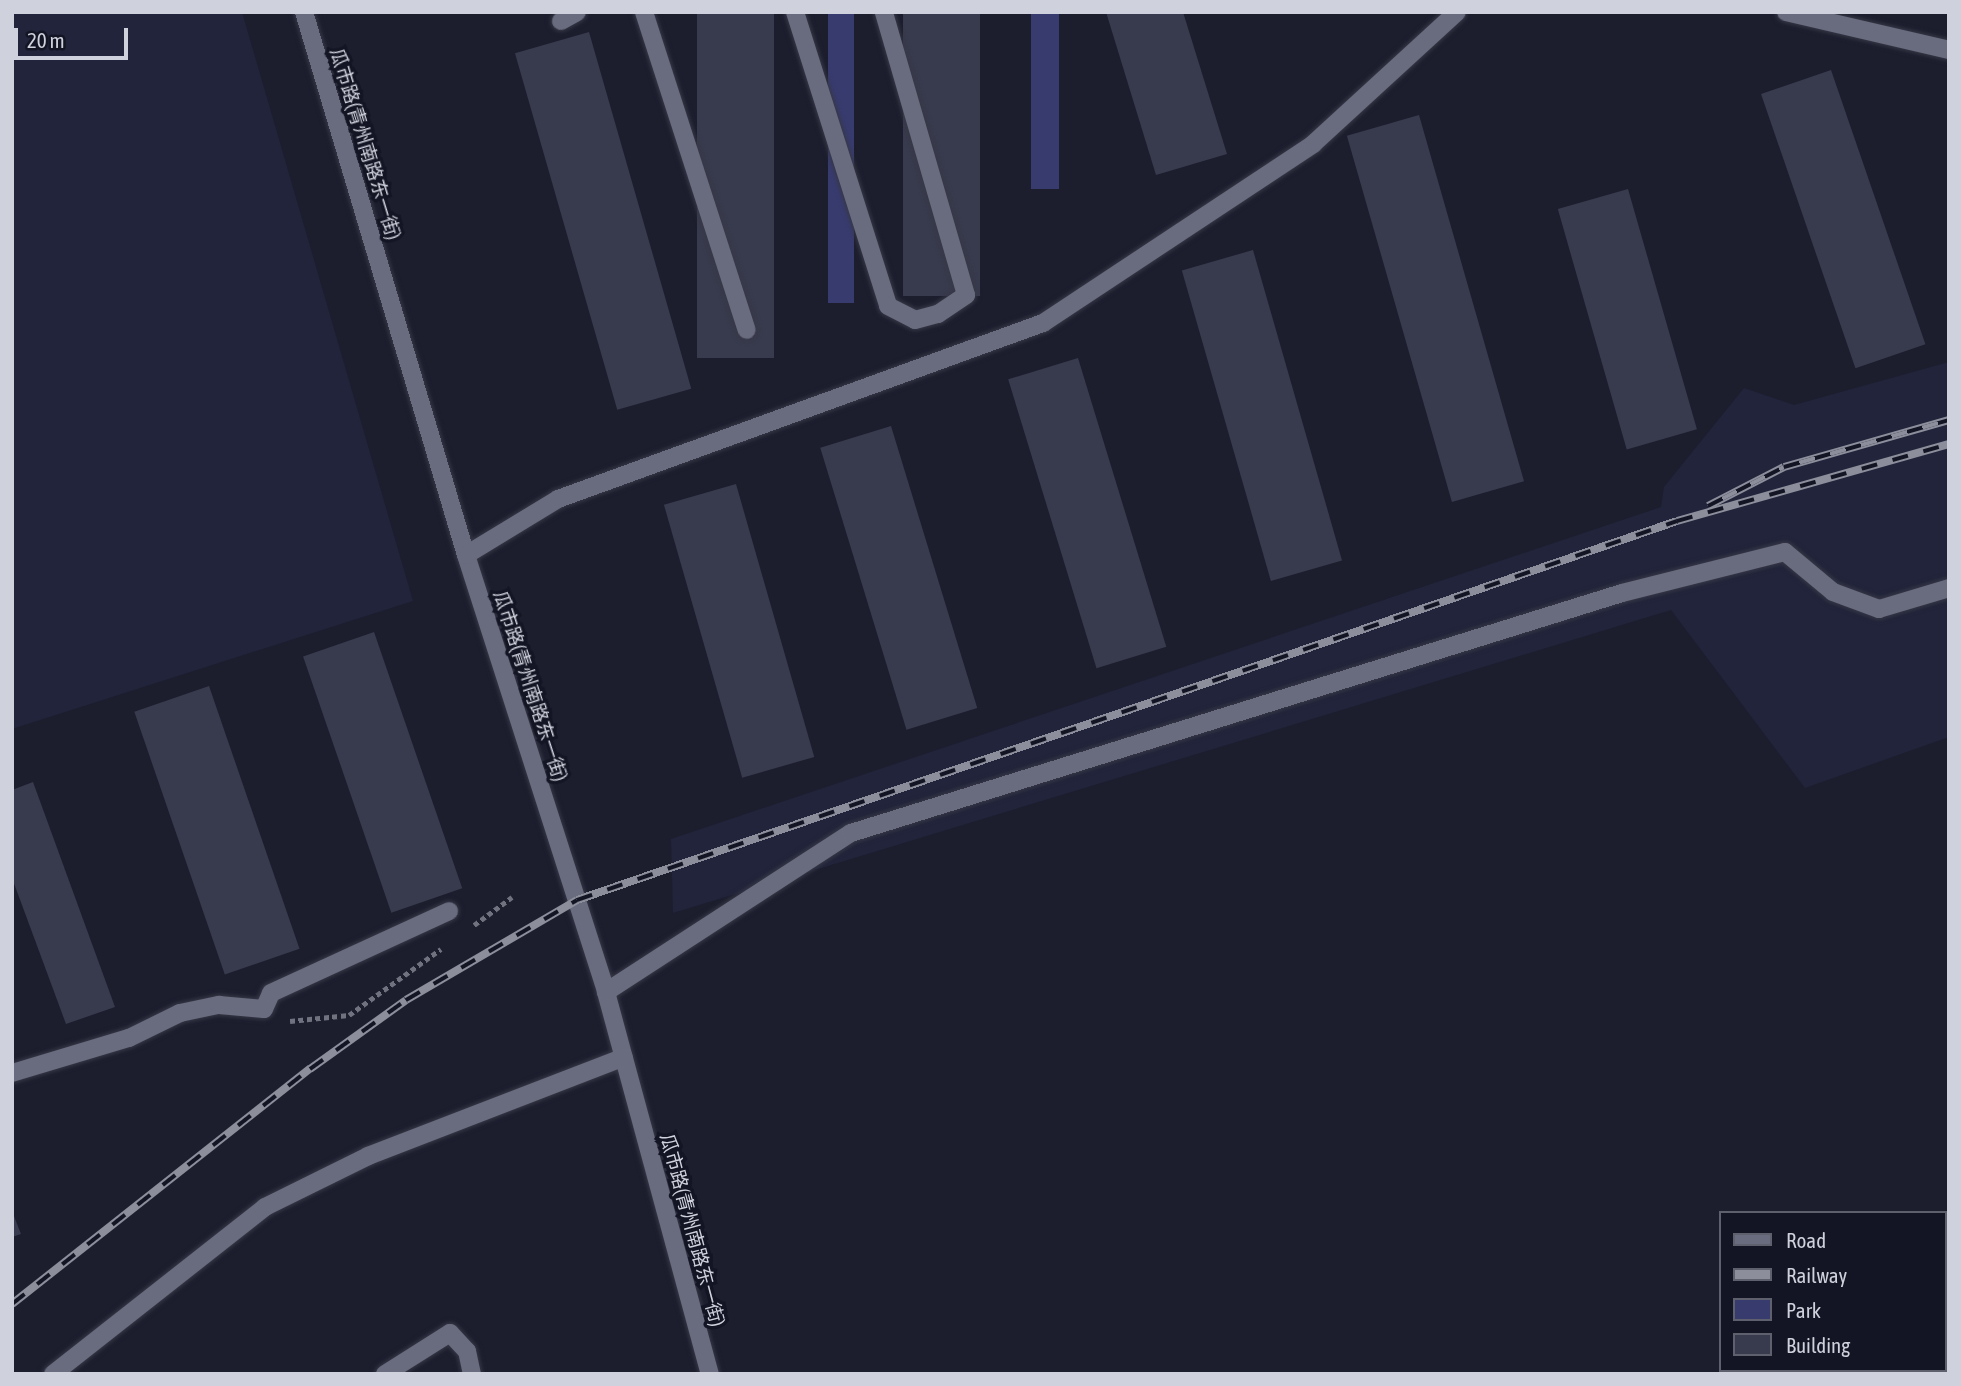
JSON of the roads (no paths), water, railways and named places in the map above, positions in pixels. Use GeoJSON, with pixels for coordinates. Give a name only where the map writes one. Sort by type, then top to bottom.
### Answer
{"type":"FeatureCollection","features":[{"type":"Feature","properties":{"kind":"street","name":"瓜市路(青州南路东一街)"},"geometry":{"type":"LineString","coordinates":[[304,12],[466,555],[606,992],[710,1374]]}},
{"type":"Feature","properties":{"kind":"street"},"geometry":{"type":"LineString","coordinates":[[561,21],[577,12]]}},
{"type":"Feature","properties":{"kind":"street"},"geometry":{"type":"LineString","coordinates":[[644,12],[747,330]]}},
{"type":"Feature","properties":{"kind":"street"},"geometry":{"type":"LineString","coordinates":[[795,12],[888,306],[915,320],[938,314],[966,295],[884,12]]}},
{"type":"Feature","properties":{"kind":"street"},"geometry":{"type":"LineString","coordinates":[[466,555],[558,499],[1043,323],[1313,144],[1457,12]]}},
{"type":"Feature","properties":{"kind":"street"},"geometry":{"type":"LineString","coordinates":[[1786,12],[1949,50]]}},
{"type":"Feature","properties":{"kind":"street"},"geometry":{"type":"LineString","coordinates":[[606,992],[851,833],[1622,593],[1785,552],[1833,592],[1879,608],[1949,588]]}},
{"type":"Feature","properties":{"kind":"street"},"geometry":{"type":"LineString","coordinates":[[12,1073],[129,1038],[180,1013],[219,1005],[264,1009],[271,993],[449,911]]}},
{"type":"Feature","properties":{"kind":"street"},"geometry":{"type":"LineString","coordinates":[[53,1374],[265,1207],[368,1156],[624,1057]]}},
{"type":"Feature","properties":{"kind":"street"},"geometry":{"type":"LineString","coordinates":[[385,1374],[450,1333],[467,1351],[472,1374]]}},
{"type":"Feature","properties":{"kind":"railway"},"geometry":{"type":"LineString","coordinates":[[1708,506],[1784,467],[1949,420]]}},
{"type":"Feature","properties":{"kind":"railway"},"geometry":{"type":"LineString","coordinates":[[12,1304],[310,1069],[406,1000],[577,900],[1677,521],[1949,444]]}}]}
